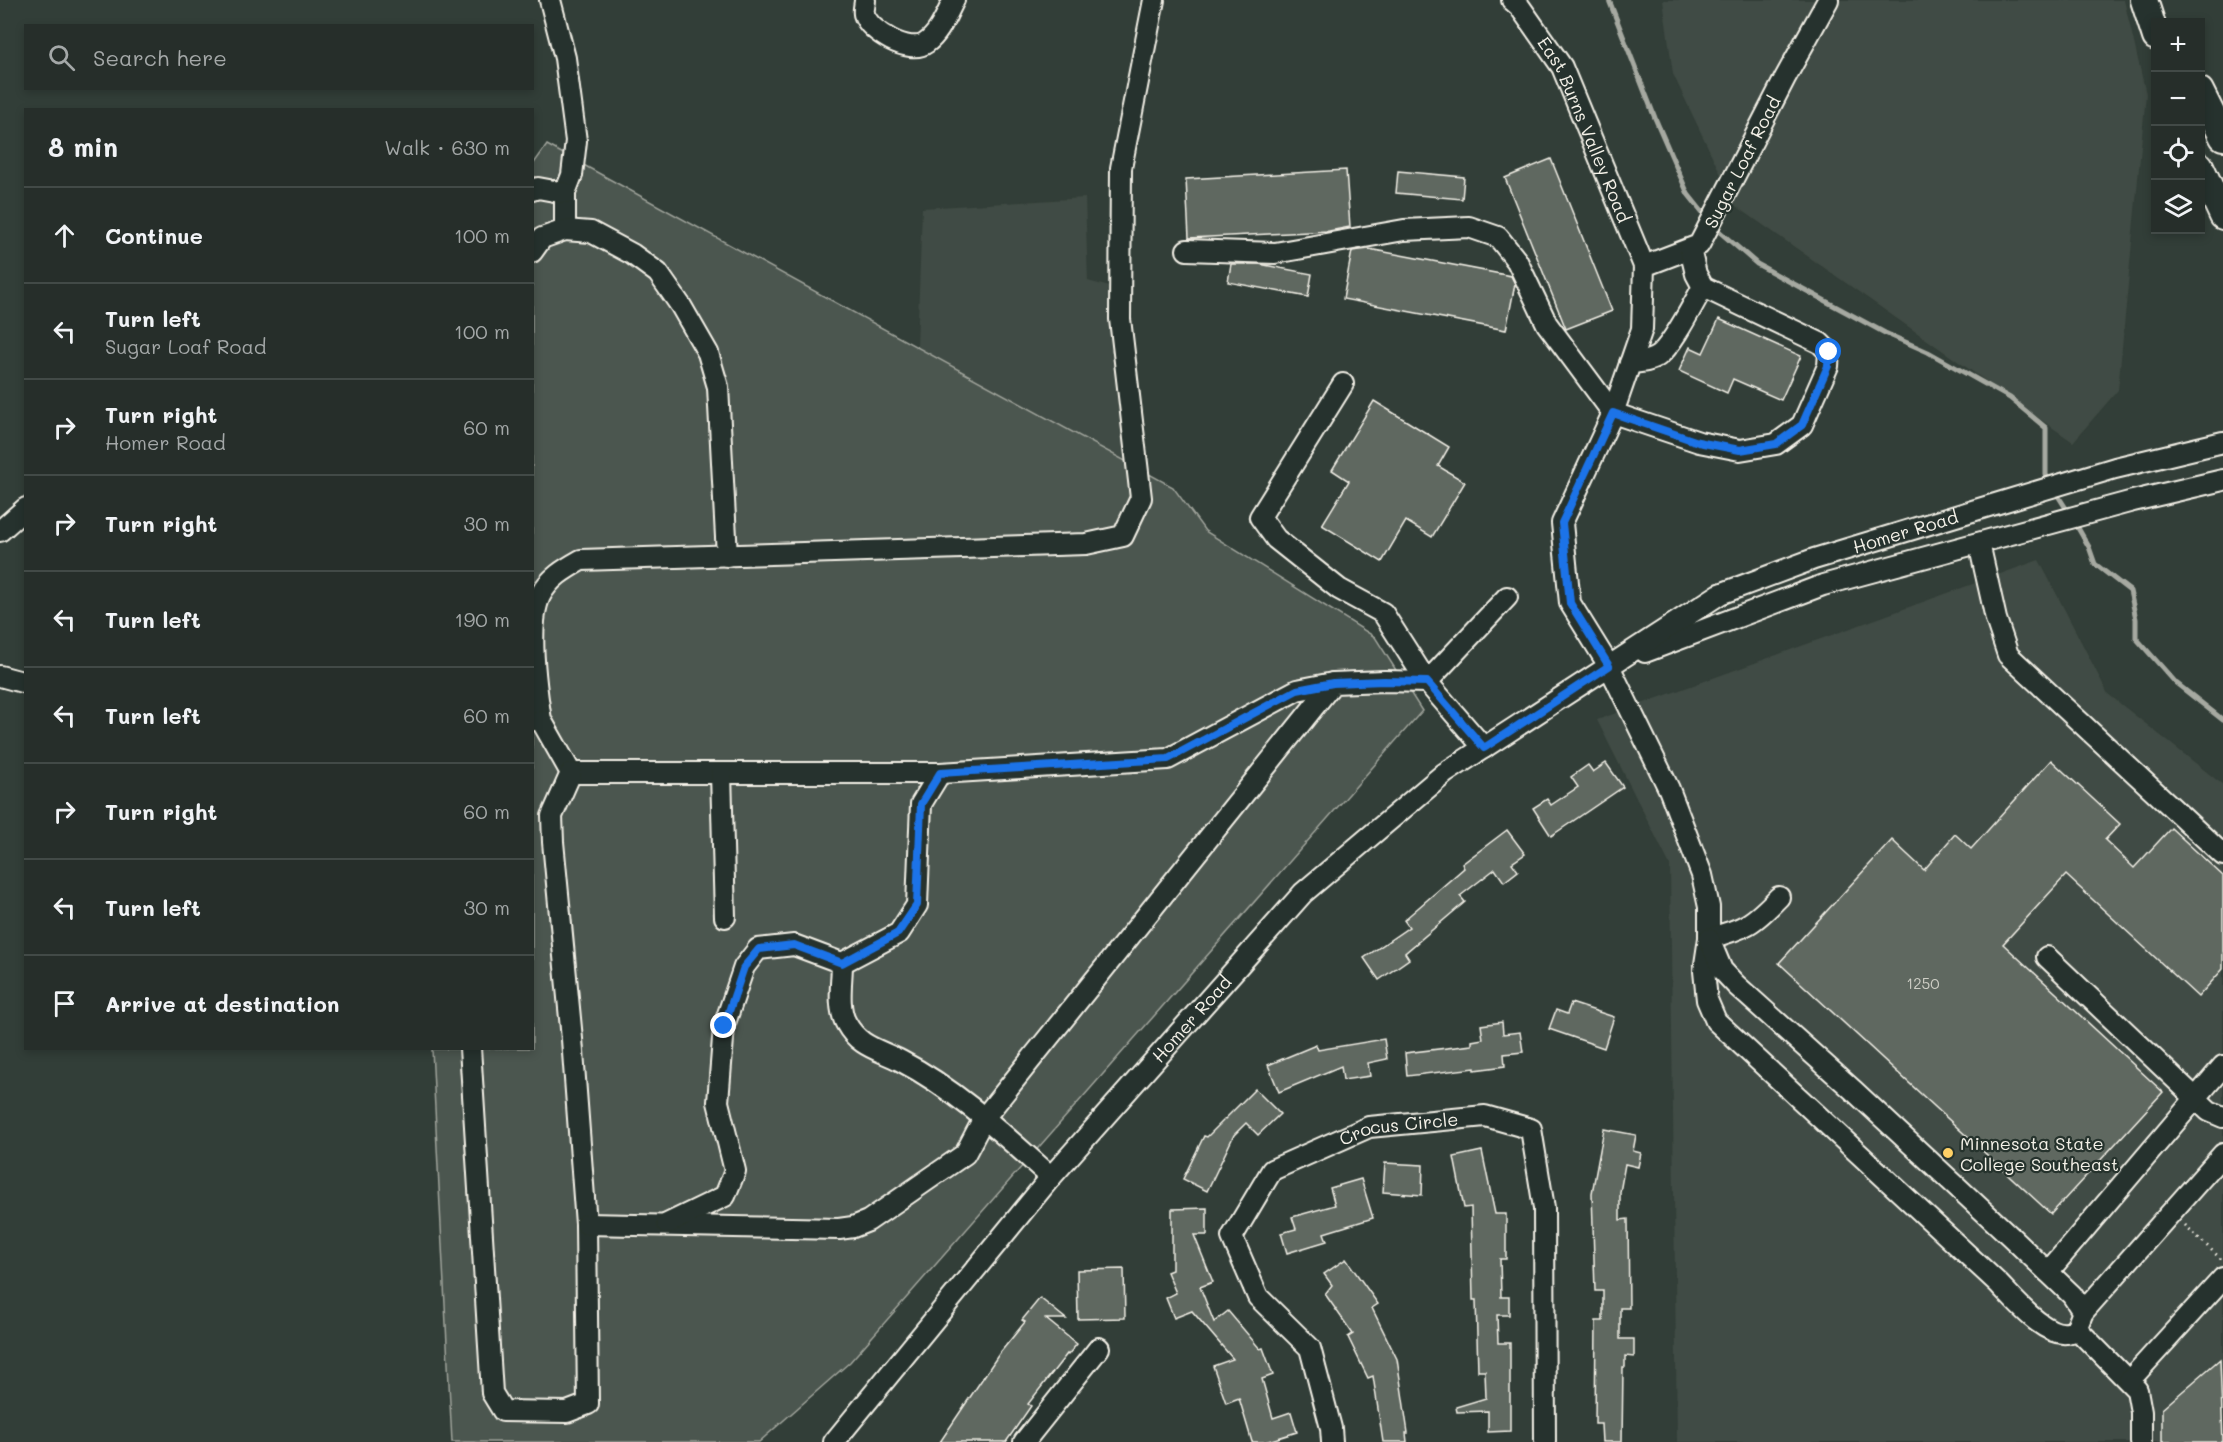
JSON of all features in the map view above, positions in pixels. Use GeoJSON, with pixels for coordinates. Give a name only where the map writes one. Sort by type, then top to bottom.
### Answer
{"type":"FeatureCollection","features":[{"type":"Feature","properties":{"kind":"main road"},"geometry":{"type":"LineString","coordinates":[[2144,0],[2151,22]]}},
{"type":"Feature","properties":{"kind":"main road"},"geometry":{"type":"LineString","coordinates":[[2157,0],[2166,18]]}},
{"type":"Feature","properties":{"kind":"main road"},"geometry":{"type":"LineString","coordinates":[[2205,101],[2223,137]]}},
{"type":"Feature","properties":{"kind":"main road"},"geometry":{"type":"LineString","coordinates":[[2205,177],[2223,216]]}},
{"type":"Feature","properties":{"kind":"street"},"geometry":{"type":"LineString","coordinates":[[550,0],[565,58],[576,141],[573,175],[565,193],[565,230]]}},
{"type":"Feature","properties":{"kind":"street"},"geometry":{"type":"LineString","coordinates":[[865,0],[864,14],[874,30],[905,46],[924,45],[937,33],[954,0]]}},
{"type":"Feature","properties":{"kind":"street"},"geometry":{"type":"LineString","coordinates":[[534,620],[540,596],[559,572],[581,560],[1086,544],[1123,536],[1141,498],[1120,319],[1121,168],[1154,0]]}},
{"type":"Feature","properties":{"kind":"street","name":"East Burns Valley Road"},"geometry":{"type":"LineString","coordinates":[[1512,0],[1520,7],[1562,67],[1644,266]]}},
{"type":"Feature","properties":{"kind":"street","name":"Sugar Loaf Road"},"geometry":{"type":"LineString","coordinates":[[1694,247],[1733,181],[1785,78],[1828,0]]}},
{"type":"Feature","properties":{"kind":"street"},"geometry":{"type":"LineString","coordinates":[[534,189],[565,193]]}},
{"type":"Feature","properties":{"kind":"street"},"geometry":{"type":"LineString","coordinates":[[1187,250],[1275,252],[1404,230],[1469,227],[1498,237],[1517,261],[1547,324],[1613,413],[1698,442],[1740,450],[1776,444],[1802,425],[1828,366],[1829,352],[1820,343],[1703,287],[1696,274],[1694,247],[1644,266],[1642,329],[1613,413],[1562,523],[1570,603],[1609,666],[1668,789],[1702,875],[1709,907],[1709,938],[1704,971],[1707,1000],[1716,1021],[1998,1282],[2036,1321],[2060,1333],[2071,1332],[2223,1154]]}},
{"type":"Feature","properties":{"kind":"street"},"geometry":{"type":"LineString","coordinates":[[534,249],[542,238],[565,230],[591,232],[632,254],[658,273],[681,306],[708,354],[718,387],[727,556]]}},
{"type":"Feature","properties":{"kind":"street"},"geometry":{"type":"LineString","coordinates":[[1630,363],[1646,362],[1659,356],[1703,287]]}},
{"type":"Feature","properties":{"kind":"street"},"geometry":{"type":"LineString","coordinates":[[1343,384],[1260,517],[1276,539],[1339,589],[1383,613],[1427,682],[1484,748]]}},
{"type":"Feature","properties":{"kind":"street","name":"Homer Road"},"geometry":{"type":"LineString","coordinates":[[836,1441],[1051,1177],[1304,893],[1445,773],[1720,594],[1814,559],[2002,501],[2115,468],[2223,442]]}},
{"type":"Feature","properties":{"kind":"street","name":"Homer Road"},"geometry":{"type":"LineString","coordinates":[[1609,666],[1823,585],[2133,501],[2223,480]]}},
{"type":"Feature","properties":{"kind":"street"},"geometry":{"type":"LineString","coordinates":[[0,531],[24,510]]}},
{"type":"Feature","properties":{"kind":"street"},"geometry":{"type":"LineString","coordinates":[[1978,543],[1996,619],[2003,661],[2223,855]]}},
{"type":"Feature","properties":{"kind":"street"},"geometry":{"type":"LineString","coordinates":[[571,773],[940,773],[1168,759],[1297,690],[1333,683],[1427,682],[1506,597]]}},
{"type":"Feature","properties":{"kind":"street"},"geometry":{"type":"LineString","coordinates":[[534,642],[537,720],[571,773]]}},
{"type":"Feature","properties":{"kind":"street"},"geometry":{"type":"LineString","coordinates":[[0,676],[24,682]]}},
{"type":"Feature","properties":{"kind":"street"},"geometry":{"type":"LineString","coordinates":[[586,1224],[839,1229],[854,1227],[868,1221],[966,1154],[984,1118],[1333,683]]}},
{"type":"Feature","properties":{"kind":"street"},"geometry":{"type":"LineString","coordinates":[[470,1050],[492,1393],[503,1411],[567,1412],[588,1404],[586,1224],[552,816],[571,773]]}},
{"type":"Feature","properties":{"kind":"street"},"geometry":{"type":"LineString","coordinates":[[722,773],[725,917]]}},
{"type":"Feature","properties":{"kind":"street"},"geometry":{"type":"LineString","coordinates":[[663,1226],[725,1196],[735,1171],[718,1102],[724,1026],[744,967],[759,949],[794,945],[842,963],[898,933],[917,905],[921,804],[940,773]]}},
{"type":"Feature","properties":{"kind":"street"},"geometry":{"type":"LineString","coordinates":[[1709,938],[1740,930],[1760,917],[1779,897]]}},
{"type":"Feature","properties":{"kind":"street"},"geometry":{"type":"LineString","coordinates":[[1709,938],[1722,970],[1736,985],[1853,1089],[2072,1295],[2080,1320],[2137,1390],[2141,1412],[2140,1442]]}},
{"type":"Feature","properties":{"kind":"street"},"geometry":{"type":"LineString","coordinates":[[2047,957],[2209,1111],[2223,1117]]}},
{"type":"Feature","properties":{"kind":"street"},"geometry":{"type":"LineString","coordinates":[[842,963],[844,1021],[859,1041],[903,1062],[944,1088],[984,1118],[1051,1177]]}},
{"type":"Feature","properties":{"kind":"street"},"geometry":{"type":"LineString","coordinates":[[2048,1272],[2223,1066]]}},
{"type":"Feature","properties":{"kind":"street","name":"Crocus Circle"},"geometry":{"type":"LineString","coordinates":[[1332,1442],[1331,1428],[1310,1348],[1258,1297],[1232,1237],[1272,1170],[1369,1127],[1485,1116],[1531,1129],[1544,1208],[1545,1442]]}},
{"type":"Feature","properties":{"kind":"street"},"geometry":{"type":"LineString","coordinates":[[2129,1381],[2223,1278]]}},
{"type":"Feature","properties":{"kind":"street"},"geometry":{"type":"LineString","coordinates":[[1024,1442],[1099,1348]]}},
{"type":"Feature","properties":{"kind":"path"},"geometry":{"type":"LineString","coordinates":[[2172,1212],[2223,1261]]}},
{"type":"Feature","properties":{"kind":"shaded area"},"geometry":{"type":"Polygon","coordinates":[[[1663,0],[2124,0],[2146,94],[2118,390],[2073,442],[1736,206],[1673,74],[1663,0]]]}},
{"type":"Feature","properties":{"kind":"shaded area"},"geometry":{"type":"Polygon","coordinates":[[[547,145],[1173,487],[1205,531],[1375,637],[1422,711],[850,1362],[759,1442],[452,1442],[432,1050],[534,1050],[534,163],[547,145]]]}},
{"type":"Feature","properties":{"kind":"shaded area"},"geometry":{"type":"Polygon","coordinates":[[[1085,198],[1088,281],[1113,288],[1125,461],[917,347],[922,208],[1085,198]]]}},
{"type":"Feature","properties":{"kind":"shaded area","name":"Minnesota State College Southeast"},"geometry":{"type":"Polygon","coordinates":[[[2039,560],[2108,694],[2223,785],[2223,1442],[1677,1442],[1670,865],[1597,720],[2039,560]]]}},
{"type":"Feature","properties":{"kind":"building"},"geometry":{"type":"Polygon","coordinates":[[[1551,159],[1612,311],[1566,329],[1505,178],[1551,159]]]}},
{"type":"Feature","properties":{"kind":"building"},"geometry":{"type":"Polygon","coordinates":[[[1346,170],[1350,227],[1329,231],[1189,238],[1186,179],[1346,170]]]}},
{"type":"Feature","properties":{"kind":"building"},"geometry":{"type":"Polygon","coordinates":[[[1398,171],[1464,177],[1462,199],[1396,193],[1398,171]]]}},
{"type":"Feature","properties":{"kind":"building"},"geometry":{"type":"Polygon","coordinates":[[[1369,249],[1511,276],[1515,284],[1506,330],[1343,299],[1352,251],[1369,249]]]}},
{"type":"Feature","properties":{"kind":"building"},"geometry":{"type":"Polygon","coordinates":[[[1231,264],[1259,264],[1312,274],[1308,297],[1228,282],[1231,264]]]}},
{"type":"Feature","properties":{"kind":"building"},"geometry":{"type":"Polygon","coordinates":[[[1719,319],[1801,356],[1781,400],[1733,379],[1727,393],[1679,371],[1690,347],[1703,353],[1719,319]]]}},
{"type":"Feature","properties":{"kind":"building"},"geometry":{"type":"Polygon","coordinates":[[[1374,401],[1449,447],[1438,466],[1465,482],[1432,537],[1406,521],[1382,562],[1322,525],[1349,481],[1332,470],[1374,401]]]}},
{"type":"Feature","properties":{"kind":"building"},"geometry":{"type":"Polygon","coordinates":[[[2051,760],[2120,824],[2105,840],[2134,868],[2171,828],[2223,876],[2223,969],[2198,997],[2066,875],[2003,944],[2163,1092],[2051,1214],[1779,963],[1892,840],[1924,870],[1955,834],[1971,849],[2051,760]]]}},
{"type":"Feature","properties":{"kind":"building"},"geometry":{"type":"Polygon","coordinates":[[[1606,763],[1623,787],[1551,836],[1533,808],[1547,799],[1551,805],[1578,787],[1571,777],[1588,765],[1593,772],[1606,763]]]}},
{"type":"Feature","properties":{"kind":"building"},"geometry":{"type":"Polygon","coordinates":[[[1507,830],[1525,854],[1512,863],[1518,871],[1504,882],[1495,869],[1460,896],[1465,902],[1405,953],[1409,959],[1379,980],[1364,958],[1409,927],[1404,920],[1464,868],[1462,864],[1507,830]]]}},
{"type":"Feature","properties":{"kind":"building"},"geometry":{"type":"Polygon","coordinates":[[[1571,1003],[1614,1017],[1604,1048],[1549,1029],[1556,1010],[1567,1014],[1571,1003]]]}},
{"type":"Feature","properties":{"kind":"building"},"geometry":{"type":"Polygon","coordinates":[[[1502,1022],[1503,1034],[1520,1032],[1523,1052],[1504,1054],[1505,1066],[1407,1076],[1405,1053],[1472,1045],[1472,1041],[1483,1039],[1481,1025],[1502,1022]]]}},
{"type":"Feature","properties":{"kind":"building"},"geometry":{"type":"Polygon","coordinates":[[[1384,1039],[1387,1059],[1368,1063],[1370,1076],[1343,1080],[1341,1066],[1279,1092],[1268,1065],[1316,1045],[1318,1050],[1384,1039]]]}},
{"type":"Feature","properties":{"kind":"building"},"geometry":{"type":"Polygon","coordinates":[[[1255,1089],[1280,1114],[1258,1135],[1246,1123],[1234,1135],[1207,1191],[1183,1179],[1204,1136],[1207,1137],[1255,1089]]]}},
{"type":"Feature","properties":{"kind":"building"},"geometry":{"type":"Polygon","coordinates":[[[1604,1129],[1636,1135],[1633,1151],[1641,1153],[1638,1167],[1625,1164],[1620,1192],[1620,1220],[1628,1219],[1629,1308],[1620,1308],[1620,1339],[1634,1339],[1634,1357],[1625,1356],[1625,1367],[1623,1367],[1622,1442],[1602,1442],[1601,1424],[1595,1424],[1596,1321],[1603,1321],[1603,1291],[1595,1291],[1592,1193],[1604,1129]]]}},
{"type":"Feature","properties":{"kind":"building"},"geometry":{"type":"Polygon","coordinates":[[[1482,1151],[1495,1214],[1506,1214],[1506,1259],[1500,1259],[1501,1297],[1509,1297],[1509,1315],[1497,1315],[1498,1343],[1510,1343],[1510,1431],[1488,1432],[1488,1411],[1457,1412],[1456,1407],[1486,1398],[1485,1371],[1478,1371],[1476,1300],[1473,1300],[1471,1207],[1464,1208],[1454,1157],[1482,1151]]]}},
{"type":"Feature","properties":{"kind":"building"},"geometry":{"type":"Polygon","coordinates":[[[1385,1163],[1423,1165],[1422,1195],[1383,1192],[1385,1163]]]}},
{"type":"Feature","properties":{"kind":"building"},"geometry":{"type":"Polygon","coordinates":[[[1361,1179],[1373,1218],[1324,1233],[1327,1241],[1287,1253],[1281,1233],[1296,1229],[1292,1217],[1335,1205],[1330,1188],[1361,1179]]]}},
{"type":"Feature","properties":{"kind":"building"},"geometry":{"type":"Polygon","coordinates":[[[1207,1208],[1207,1235],[1194,1235],[1213,1282],[1200,1287],[1214,1322],[1228,1311],[1260,1349],[1263,1348],[1273,1375],[1262,1379],[1273,1418],[1291,1412],[1297,1432],[1265,1442],[1252,1442],[1239,1398],[1226,1403],[1213,1366],[1233,1359],[1192,1311],[1174,1318],[1166,1298],[1176,1293],[1167,1272],[1172,1270],[1172,1209],[1207,1208]]]}},
{"type":"Feature","properties":{"kind":"building"},"geometry":{"type":"Polygon","coordinates":[[[1346,1259],[1378,1304],[1372,1308],[1397,1359],[1408,1433],[1406,1433],[1407,1442],[1383,1442],[1373,1376],[1368,1378],[1348,1337],[1353,1334],[1325,1294],[1332,1285],[1324,1274],[1346,1259]]]}},
{"type":"Feature","properties":{"kind":"building"},"geometry":{"type":"Polygon","coordinates":[[[1124,1269],[1125,1318],[1078,1319],[1077,1270],[1124,1269]]]}},
{"type":"Feature","properties":{"kind":"building"},"geometry":{"type":"Polygon","coordinates":[[[1040,1298],[1066,1319],[1046,1319],[1077,1344],[1028,1404],[1031,1406],[1006,1442],[940,1442],[999,1354],[1025,1322],[1022,1320],[1040,1298]]]}},
{"type":"Feature","properties":{"kind":"building"},"geometry":{"type":"Polygon","coordinates":[[[2220,1359],[2223,1442],[2162,1442],[2162,1409],[2220,1359]]]}},
{"type":"Feature","properties":{"kind":"waterway"},"geometry":{"type":"LineString","coordinates":[[1609,0],[1655,118],[1688,194],[1708,219]]}},
{"type":"Feature","properties":{"kind":"waterway"},"geometry":{"type":"LineString","coordinates":[[1713,226],[1757,264],[1885,333],[1928,352],[2010,398],[2046,428],[2046,475],[2051,483]]}},
{"type":"Feature","properties":{"kind":"waterway"},"geometry":{"type":"LineString","coordinates":[[2055,491],[2069,513]]}},
{"type":"Feature","properties":{"kind":"waterway"},"geometry":{"type":"LineString","coordinates":[[2074,521],[2089,547],[2095,564],[2130,591],[2136,619],[2136,638],[2176,683],[2223,720]]}},
{"type":"Feature","properties":{"kind":"place","name":"Minnesota State College Southeast"},"geometry":{"type":"Point","coordinates":[1948,1153]}},
{"type":"Feature","properties":{"kind":"route"},"geometry":{"type":"LineString","coordinates":[[724,1026],[744,967],[759,949],[794,945],[842,963],[898,933],[917,905],[921,804],[940,773],[1168,759],[1297,690],[1333,683],[1427,682],[1484,748],[1609,666],[1570,603],[1562,523],[1613,413],[1698,442],[1740,450],[1776,444],[1802,425],[1828,366],[1829,352]]}}]}
